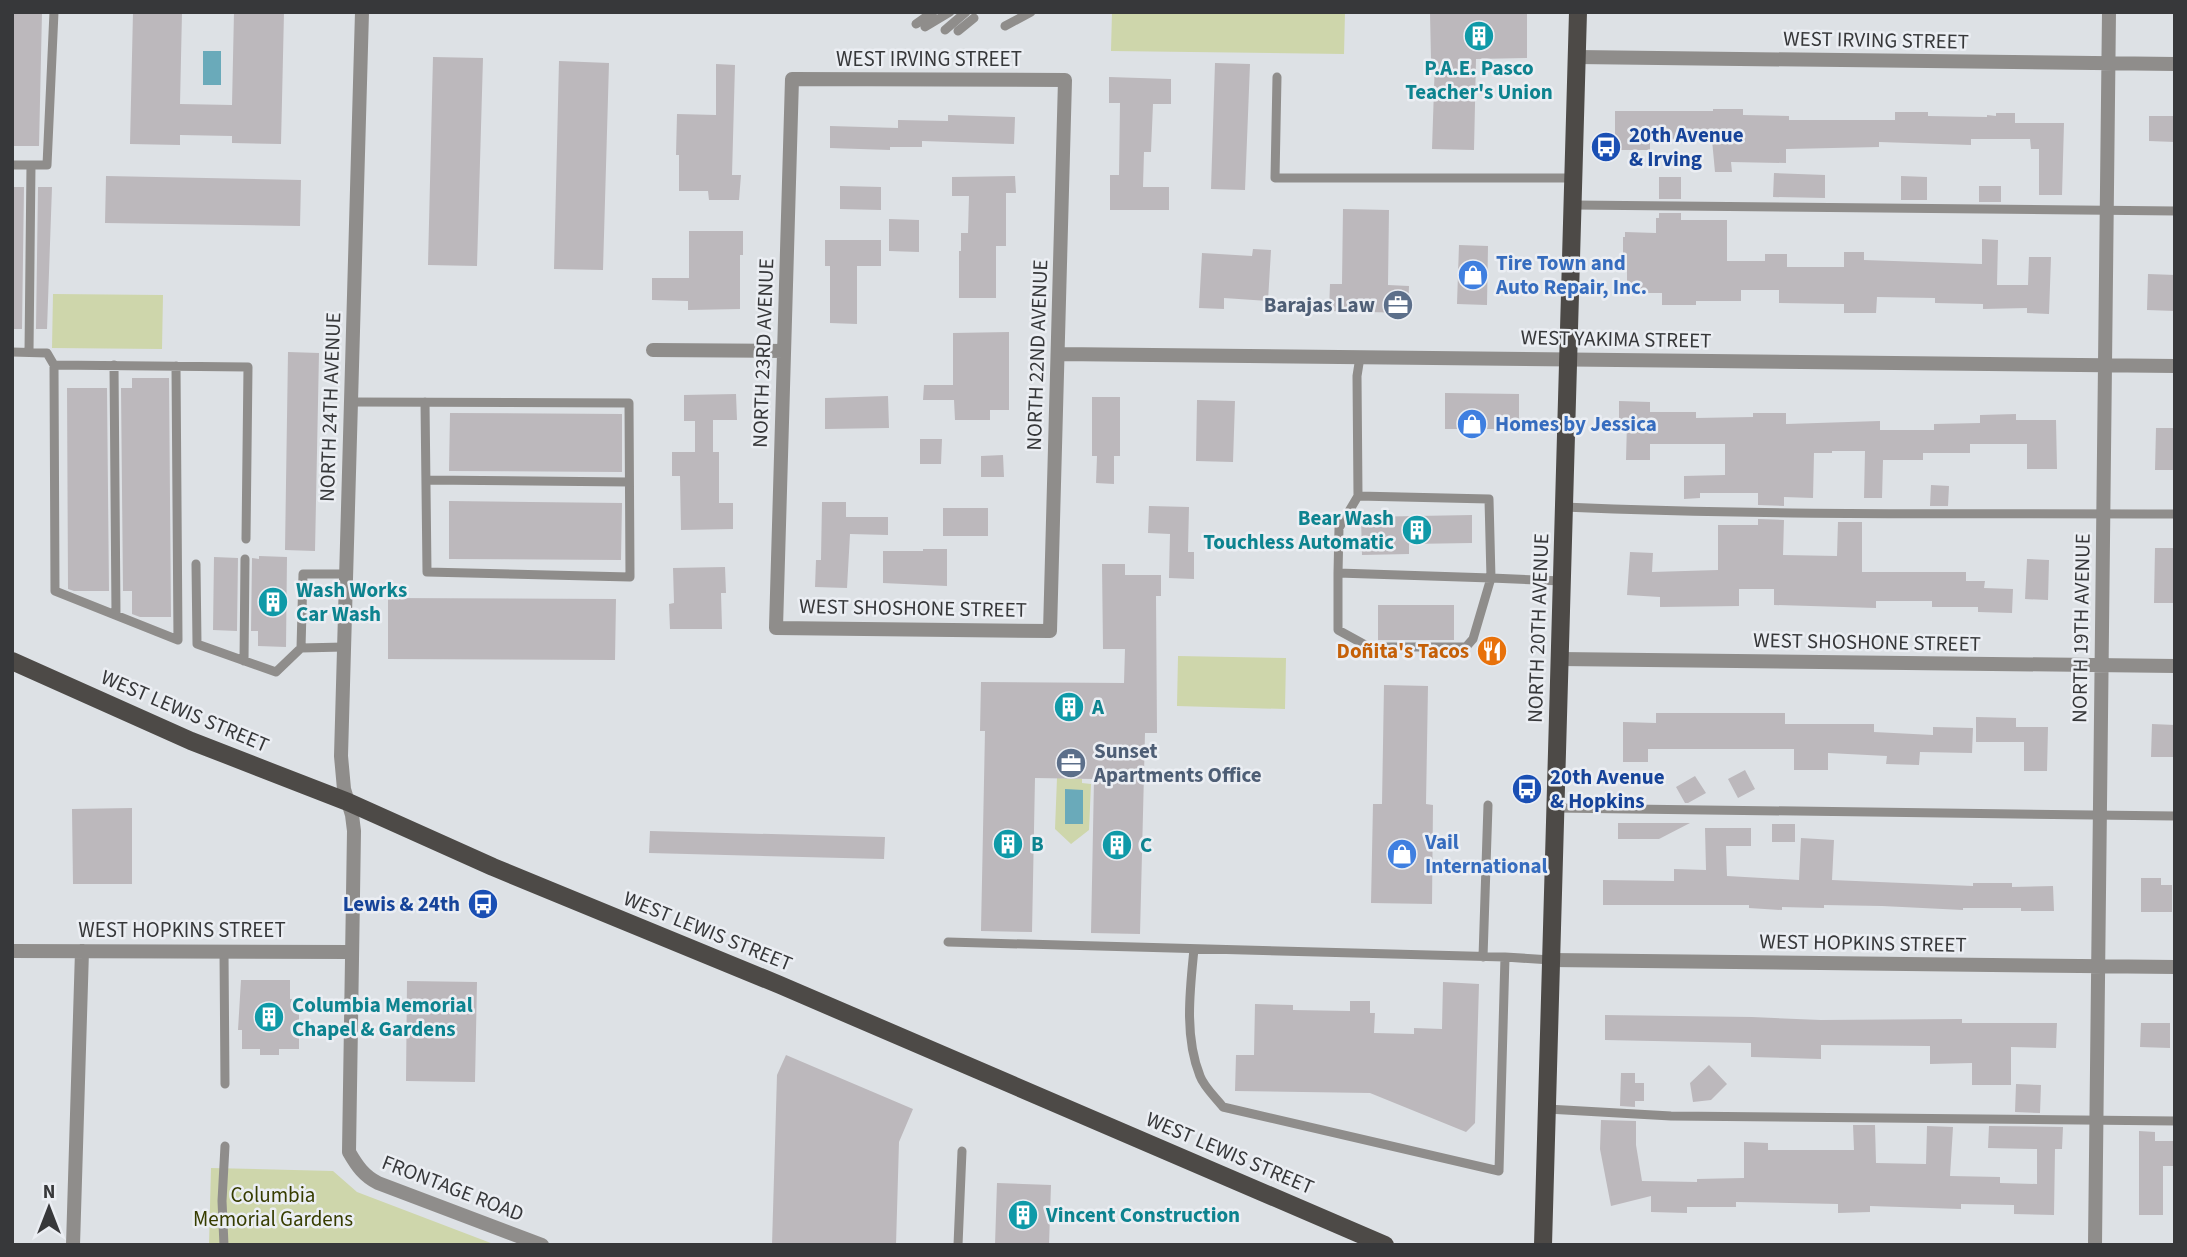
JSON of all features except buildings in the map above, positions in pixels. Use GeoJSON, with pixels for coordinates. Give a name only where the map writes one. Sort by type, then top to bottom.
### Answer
{"type":"FeatureCollection","features":[{"type":"Feature","properties":{"kind":"main road","name":"NORTH 20TH AVENUE"},"geometry":{"type":"LineString","coordinates":[[1543,1245],[1578,12]]}},
{"type":"Feature","properties":{"kind":"main road","name":"WEST LEWIS STREET"},"geometry":{"type":"LineString","coordinates":[[12,661],[191,741],[348,802],[493,867],[780,985],[1385,1245]]}},
{"type":"Feature","properties":{"kind":"street","name":"NORTH 24TH AVENUE"},"geometry":{"type":"LineString","coordinates":[[355,1162],[349,1152],[348,1139],[354,831],[344,789],[341,756],[362,12]]}},
{"type":"Feature","properties":{"kind":"street","name":"NORTH 19TH AVENUE"},"geometry":{"type":"LineString","coordinates":[[2095,1245],[2109,12]]}},
{"type":"Feature","properties":{"kind":"street","name":"WEST IRVING STREET"},"geometry":{"type":"LineString","coordinates":[[1577,57],[2175,64]]}},
{"type":"Feature","properties":{"kind":"street","name":"WEST IRVING STREET"},"geometry":{"type":"LineString","coordinates":[[792,79],[1065,80]]}},
{"type":"Feature","properties":{"kind":"street","name":"NORTH 23RD AVENUE"},"geometry":{"type":"LineString","coordinates":[[776,628],[792,79]]}},
{"type":"Feature","properties":{"kind":"street","name":"NORTH 22ND AVENUE"},"geometry":{"type":"LineString","coordinates":[[1050,631],[1065,80]]}},
{"type":"Feature","properties":{"kind":"street"},"geometry":{"type":"LineString","coordinates":[[653,350],[784,351]]}},
{"type":"Feature","properties":{"kind":"street","name":"WEST YAKIMA STREET"},"geometry":{"type":"LineString","coordinates":[[1058,354],[2175,366]]}},
{"type":"Feature","properties":{"kind":"street","name":"WEST SHOSHONE STREET"},"geometry":{"type":"LineString","coordinates":[[776,628],[1050,631]]}},
{"type":"Feature","properties":{"kind":"street","name":"WEST SHOSHONE STREET"},"geometry":{"type":"LineString","coordinates":[[1560,659],[2175,666]]}},
{"type":"Feature","properties":{"kind":"street","name":"WEST HOPKINS STREET"},"geometry":{"type":"LineString","coordinates":[[12,951],[351,952]]}},
{"type":"Feature","properties":{"kind":"street"},"geometry":{"type":"LineString","coordinates":[[73,1245],[82,951]]}},
{"type":"Feature","properties":{"kind":"street","name":"WEST HOPKINS STREET"},"geometry":{"type":"LineString","coordinates":[[1551,960],[2175,967]]}},
{"type":"Feature","properties":{"kind":"street","name":"FRONTAGE ROAD"},"geometry":{"type":"LineString","coordinates":[[355,1162],[368,1178],[378,1183],[542,1245]]}},
{"type":"Feature","properties":{"kind":"lane"},"geometry":{"type":"LineString","coordinates":[[12,165],[47,166],[54,12]]}},
{"type":"Feature","properties":{"kind":"lane"},"geometry":{"type":"LineString","coordinates":[[933,12],[920,26],[950,12]]}},
{"type":"Feature","properties":{"kind":"lane"},"geometry":{"type":"LineString","coordinates":[[1005,26],[1031,12]]}},
{"type":"Feature","properties":{"kind":"lane"},"geometry":{"type":"LineString","coordinates":[[945,30],[970,15]]}},
{"type":"Feature","properties":{"kind":"lane"},"geometry":{"type":"LineString","coordinates":[[958,31],[970,15]]}},
{"type":"Feature","properties":{"kind":"lane"},"geometry":{"type":"LineString","coordinates":[[1277,77],[1275,178],[1573,178]]}},
{"type":"Feature","properties":{"kind":"lane"},"geometry":{"type":"LineString","coordinates":[[29,352],[31,165]]}},
{"type":"Feature","properties":{"kind":"lane"},"geometry":{"type":"LineString","coordinates":[[1573,205],[2175,211]]}},
{"type":"Feature","properties":{"kind":"lane"},"geometry":{"type":"LineString","coordinates":[[12,352],[47,353],[54,365],[55,590],[178,640],[176,366]]}},
{"type":"Feature","properties":{"kind":"lane"},"geometry":{"type":"LineString","coordinates":[[1358,496],[1489,499],[1491,578],[1473,639],[1466,647],[1369,647],[1338,630],[1339,528],[1358,496],[1357,376],[1360,357]]}},
{"type":"Feature","properties":{"kind":"lane"},"geometry":{"type":"LineString","coordinates":[[54,365],[248,367],[246,539]]}},
{"type":"Feature","properties":{"kind":"lane"},"geometry":{"type":"LineString","coordinates":[[114,365],[116,615]]}},
{"type":"Feature","properties":{"kind":"lane"},"geometry":{"type":"LineString","coordinates":[[351,402],[425,402],[629,403],[630,577],[426,572],[425,402]]}},
{"type":"Feature","properties":{"kind":"lane"},"geometry":{"type":"LineString","coordinates":[[426,480],[629,482]]}},
{"type":"Feature","properties":{"kind":"lane"},"geometry":{"type":"LineString","coordinates":[[1564,507],[1629,510],[2175,514]]}},
{"type":"Feature","properties":{"kind":"lane"},"geometry":{"type":"LineString","coordinates":[[244,661],[245,559]]}},
{"type":"Feature","properties":{"kind":"lane"},"geometry":{"type":"LineString","coordinates":[[197,564],[197,644],[276,672],[301,648],[344,647]]}},
{"type":"Feature","properties":{"kind":"lane"},"geometry":{"type":"LineString","coordinates":[[1338,573],[1562,581]]}},
{"type":"Feature","properties":{"kind":"lane"},"geometry":{"type":"LineString","coordinates":[[301,648],[303,574],[346,574]]}},
{"type":"Feature","properties":{"kind":"lane"},"geometry":{"type":"LineString","coordinates":[[1483,957],[1488,805]]}},
{"type":"Feature","properties":{"kind":"lane"},"geometry":{"type":"LineString","coordinates":[[1556,808],[2175,816]]}},
{"type":"Feature","properties":{"kind":"lane"},"geometry":{"type":"LineString","coordinates":[[948,942],[1551,960]]}},
{"type":"Feature","properties":{"kind":"lane"},"geometry":{"type":"LineString","coordinates":[[1194,949],[1190,1007],[1192,1047],[1200,1078],[1223,1107],[1499,1171],[1504,957]]}},
{"type":"Feature","properties":{"kind":"lane"},"geometry":{"type":"LineString","coordinates":[[224,951],[225,1084]]}},
{"type":"Feature","properties":{"kind":"lane"},"geometry":{"type":"LineString","coordinates":[[1547,1110],[1671,1116],[2175,1121]]}},
{"type":"Feature","properties":{"kind":"lane"},"geometry":{"type":"LineString","coordinates":[[224,1245],[222,1201],[225,1146]]}},
{"type":"Feature","properties":{"kind":"lane"},"geometry":{"type":"LineString","coordinates":[[958,1245],[962,1151]]}},
{"type":"Feature","properties":{"kind":"green space"},"geometry":{"type":"Polygon","coordinates":[[[1112,12],[1345,12],[1344,54],[1111,51],[1112,12]]]}},
{"type":"Feature","properties":{"kind":"green space"},"geometry":{"type":"Polygon","coordinates":[[[53,294],[163,295],[162,349],[52,348],[53,294]]]}},
{"type":"Feature","properties":{"kind":"green space"},"geometry":{"type":"Polygon","coordinates":[[[1178,656],[1286,658],[1285,709],[1177,706],[1178,656]]]}},
{"type":"Feature","properties":{"kind":"green space"},"geometry":{"type":"Polygon","coordinates":[[[1057,778],[1082,779],[1082,783],[1091,784],[1089,830],[1071,844],[1055,829],[1057,778]]]}},
{"type":"Feature","properties":{"kind":"green space","name":"Columbia Memorial Gardens"},"geometry":{"type":"Polygon","coordinates":[[[211,1168],[333,1171],[357,1192],[496,1245],[209,1245],[211,1168]]]}},
{"type":"Feature","properties":{"kind":"water"},"geometry":{"type":"Polygon","coordinates":[[[203,51],[221,51],[221,85],[203,85],[203,51]]]}},
{"type":"Feature","properties":{"kind":"water"},"geometry":{"type":"Polygon","coordinates":[[[1065,789],[1083,790],[1083,824],[1065,824],[1065,789]]]}},
{"type":"Feature","properties":{"kind":"place","name":"P.A.E. Pasco Teacher's Union"},"geometry":{"type":"Point","coordinates":[1479,36]}},
{"type":"Feature","properties":{"kind":"place","name":"20th Avenue & Irving"},"geometry":{"type":"Point","coordinates":[1606,147]}},
{"type":"Feature","properties":{"kind":"place","name":"Tire Town and Auto Repair, Inc."},"geometry":{"type":"Point","coordinates":[1473,275]}},
{"type":"Feature","properties":{"kind":"place","name":"Barajas Law"},"geometry":{"type":"Point","coordinates":[1398,305]}},
{"type":"Feature","properties":{"kind":"place","name":"Homes by Jessica"},"geometry":{"type":"Point","coordinates":[1472,424]}},
{"type":"Feature","properties":{"kind":"place","name":"Bear Wash Touchless Automatic"},"geometry":{"type":"Point","coordinates":[1417,530]}},
{"type":"Feature","properties":{"kind":"place","name":"Wash Works Car Wash"},"geometry":{"type":"Point","coordinates":[273,602]}},
{"type":"Feature","properties":{"kind":"place","name":"Doñita's Tacos"},"geometry":{"type":"Point","coordinates":[1492,651]}},
{"type":"Feature","properties":{"kind":"place","name":"A"},"geometry":{"type":"Point","coordinates":[1069,707]}},
{"type":"Feature","properties":{"kind":"place","name":"Sunset Apartments Office"},"geometry":{"type":"Point","coordinates":[1071,763]}},
{"type":"Feature","properties":{"kind":"place","name":"20th Avenue & Hopkins"},"geometry":{"type":"Point","coordinates":[1527,789]}},
{"type":"Feature","properties":{"kind":"place","name":"B"},"geometry":{"type":"Point","coordinates":[1008,844]}},
{"type":"Feature","properties":{"kind":"place","name":"C"},"geometry":{"type":"Point","coordinates":[1117,845]}},
{"type":"Feature","properties":{"kind":"place","name":"Vail International"},"geometry":{"type":"Point","coordinates":[1402,854]}},
{"type":"Feature","properties":{"kind":"place","name":"Lewis & 24th"},"geometry":{"type":"Point","coordinates":[483,904]}},
{"type":"Feature","properties":{"kind":"place","name":"Columbia Memorial Chapel & Gardens"},"geometry":{"type":"Point","coordinates":[269,1017]}},
{"type":"Feature","properties":{"kind":"place","name":"Vincent Construction"},"geometry":{"type":"Point","coordinates":[1023,1215]}}]}
